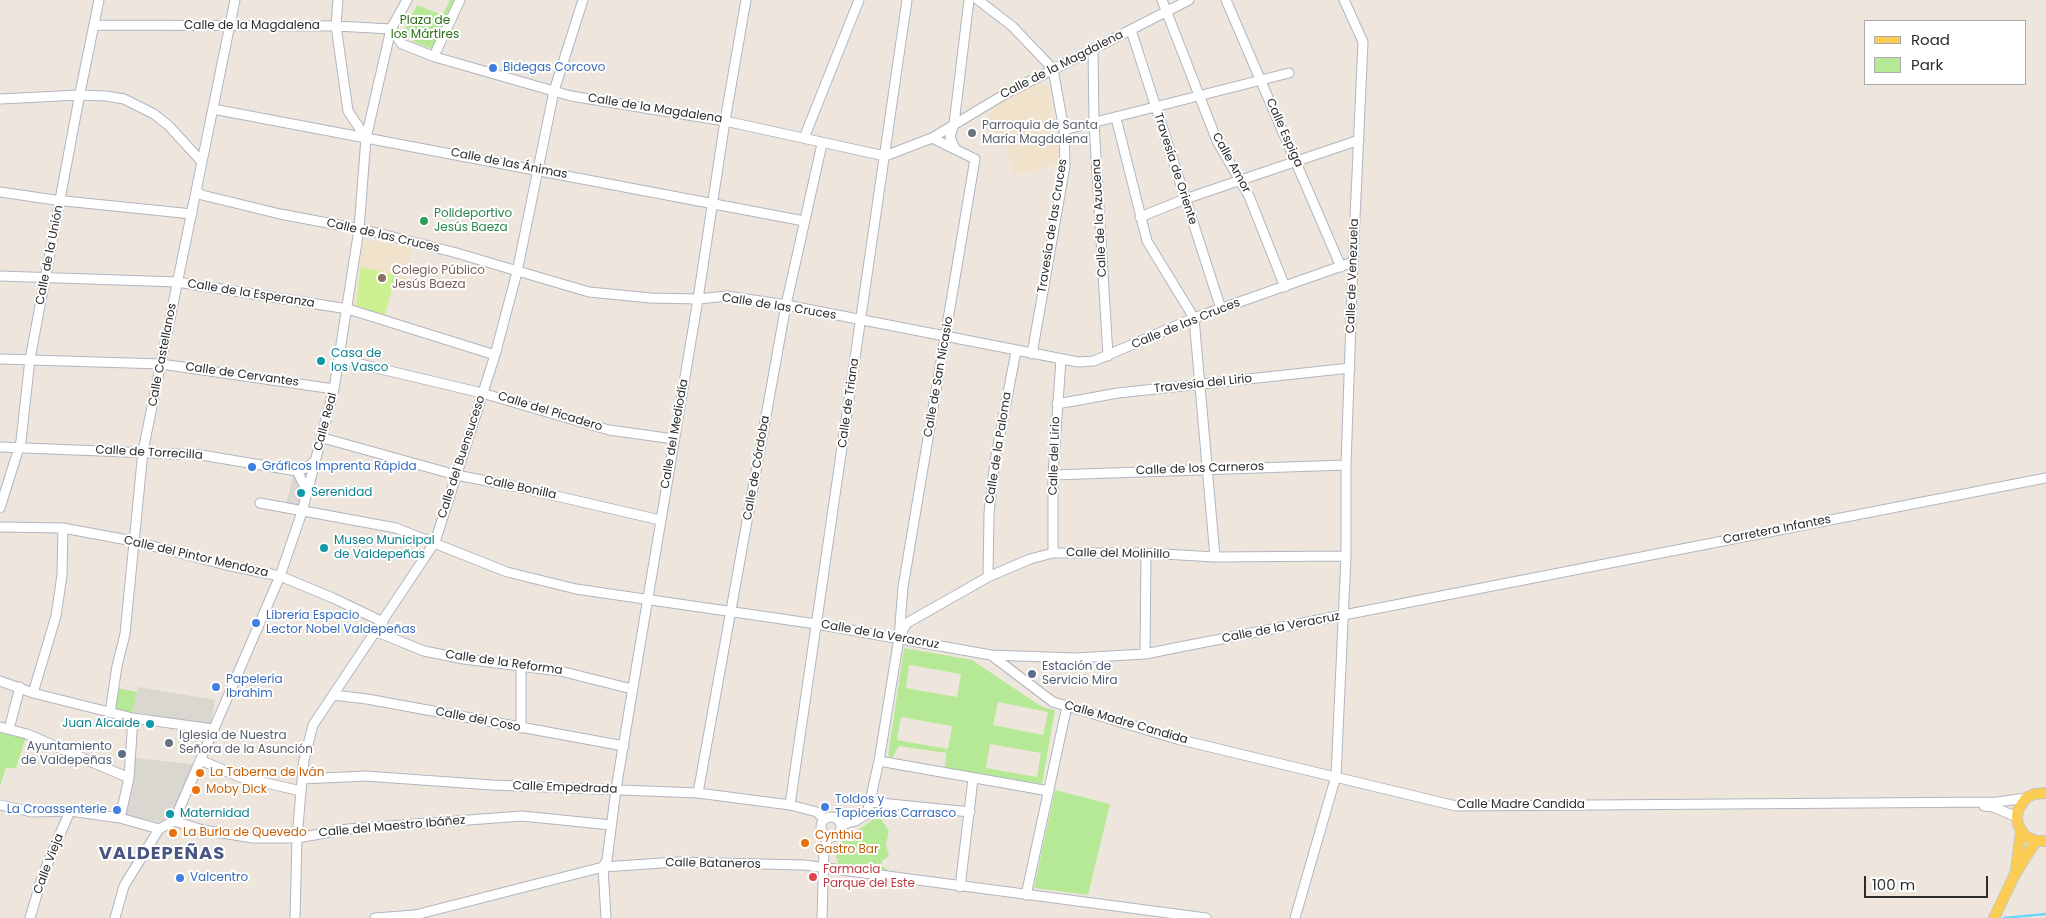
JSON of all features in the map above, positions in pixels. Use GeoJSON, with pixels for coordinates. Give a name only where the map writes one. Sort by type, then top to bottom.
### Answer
{"type":"FeatureCollection","features":[{"type":"Feature","properties":{"kind":"main road"},"geometry":{"type":"LineString","coordinates":[[2015,874],[2021,831],[2017,817],[2018,810],[2030,796],[2046,784]]}},
{"type":"Feature","properties":{"kind":"main road"},"geometry":{"type":"LineString","coordinates":[[2030,796],[2046,793]]}},
{"type":"Feature","properties":{"kind":"main road"},"geometry":{"type":"LineString","coordinates":[[1994,917],[2015,874],[2041,841],[2021,831]]}},
{"type":"Feature","properties":{"kind":"street","name":"Calle de la Unión"},"geometry":{"type":"LineString","coordinates":[[0,508],[20,446],[30,359],[79,95],[99,0]]}},
{"type":"Feature","properties":{"kind":"street","name":"Calle Castellanos"},"geometry":{"type":"LineString","coordinates":[[110,713],[117,666],[125,634],[132,541],[143,451],[235,0]]}},
{"type":"Feature","properties":{"kind":"street"},"geometry":{"type":"LineString","coordinates":[[338,0],[336,26],[348,111],[366,138]]}},
{"type":"Feature","properties":{"kind":"street","name":"Calle Real"},"geometry":{"type":"LineString","coordinates":[[174,821],[280,576],[302,512],[334,390],[348,309],[359,229],[366,138],[392,29],[408,0]]}},
{"type":"Feature","properties":{"kind":"street"},"geometry":{"type":"LineString","coordinates":[[434,56],[460,0]]}},
{"type":"Feature","properties":{"kind":"street","name":"Calle del Buensuceso"},"geometry":{"type":"LineString","coordinates":[[295,918],[297,838],[302,779],[313,725],[377,632],[435,542],[495,355],[517,272],[554,91],[583,0]]}},
{"type":"Feature","properties":{"kind":"street","name":"Calle del Mediodía"},"geometry":{"type":"LineString","coordinates":[[606,918],[603,868],[607,860],[632,689],[746,0]]}},
{"type":"Feature","properties":{"kind":"street"},"geometry":{"type":"LineString","coordinates":[[804,138],[859,0]]}},
{"type":"Feature","properties":{"kind":"street","name":"Calle de Triana"},"geometry":{"type":"LineString","coordinates":[[790,805],[907,0]]}},
{"type":"Feature","properties":{"kind":"street"},"geometry":{"type":"LineString","coordinates":[[955,149],[950,137],[954,124],[969,0]]}},
{"type":"Feature","properties":{"kind":"street"},"geometry":{"type":"LineString","coordinates":[[978,0],[1012,26],[1053,69]]}},
{"type":"Feature","properties":{"kind":"street","name":"Calle Amor"},"geometry":{"type":"LineString","coordinates":[[1162,0],[1217,141],[1249,196],[1285,286]]}},
{"type":"Feature","properties":{"kind":"street","name":"Calle de la Magdalena"},"geometry":{"type":"LineString","coordinates":[[94,25],[336,26],[392,29],[402,44],[434,56],[571,96],[725,121],[804,138],[822,144],[885,156],[932,138],[1053,69],[1190,0]]}},
{"type":"Feature","properties":{"kind":"street","name":"Calle Espiga"},"geometry":{"type":"LineString","coordinates":[[1226,0],[1341,267]]}},
{"type":"Feature","properties":{"kind":"street","name":"Calle de Venezuela"},"geometry":{"type":"LineString","coordinates":[[1296,918],[1336,776],[1346,556],[1346,465],[1353,262],[1363,42],[1344,0]]}},
{"type":"Feature","properties":{"kind":"street","name":"Travesía de Oriente"},"geometry":{"type":"LineString","coordinates":[[1131,30],[1221,309]]}},
{"type":"Feature","properties":{"kind":"street","name":"Calle de la Azucena"},"geometry":{"type":"LineString","coordinates":[[1093,50],[1094,123],[1108,356]]}},
{"type":"Feature","properties":{"kind":"street","name":"Travesía de las Cruces"},"geometry":{"type":"LineString","coordinates":[[1032,354],[1065,166],[1064,130],[1053,69]]}},
{"type":"Feature","properties":{"kind":"street"},"geometry":{"type":"LineString","coordinates":[[1064,130],[1289,73]]}},
{"type":"Feature","properties":{"kind":"street"},"geometry":{"type":"LineString","coordinates":[[0,97],[106,96],[137,104],[169,126],[201,161]]}},
{"type":"Feature","properties":{"kind":"street","name":"Calle de las Ánimas"},"geometry":{"type":"LineString","coordinates":[[213,109],[804,221]]}},
{"type":"Feature","properties":{"kind":"street"},"geometry":{"type":"LineString","coordinates":[[1116,118],[1146,241],[1194,318],[1215,557]]}},
{"type":"Feature","properties":{"kind":"street"},"geometry":{"type":"LineString","coordinates":[[932,138],[955,149]]}},
{"type":"Feature","properties":{"kind":"street"},"geometry":{"type":"LineString","coordinates":[[1140,217],[1185,199],[1358,140]]}},
{"type":"Feature","properties":{"kind":"street","name":"Calle de Córdoba"},"geometry":{"type":"LineString","coordinates":[[698,793],[786,305],[822,144]]}},
{"type":"Feature","properties":{"kind":"street","name":"Calle de San Nicasio"},"geometry":{"type":"LineString","coordinates":[[904,620],[903,587],[975,159],[955,149]]}},
{"type":"Feature","properties":{"kind":"street","name":"Calle de las Cruces"},"geometry":{"type":"LineString","coordinates":[[196,191],[202,195],[280,214],[359,229],[453,252],[589,292],[651,298],[727,296],[786,305],[1061,359],[1094,361],[1194,318],[1353,262]]}},
{"type":"Feature","properties":{"kind":"street"},"geometry":{"type":"LineString","coordinates":[[0,192],[192,214]]}},
{"type":"Feature","properties":{"kind":"street","name":"Calle de la Esperanza"},"geometry":{"type":"LineString","coordinates":[[0,276],[177,282],[348,309],[495,355]]}},
{"type":"Feature","properties":{"kind":"street","name":"Calle de la Paloma"},"geometry":{"type":"LineString","coordinates":[[988,577],[989,513],[995,461],[1016,351]]}},
{"type":"Feature","properties":{"kind":"street","name":"Calle de Cervantes"},"geometry":{"type":"LineString","coordinates":[[0,359],[161,364],[334,390]]}},
{"type":"Feature","properties":{"kind":"street","name":"Calle del Picadero"},"geometry":{"type":"LineString","coordinates":[[339,359],[482,393],[609,430],[674,439]]}},
{"type":"Feature","properties":{"kind":"street","name":"Calle del Lirio"},"geometry":{"type":"LineString","coordinates":[[1053,553],[1054,475],[1061,359]]}},
{"type":"Feature","properties":{"kind":"street","name":"Travesía del Lirio"},"geometry":{"type":"LineString","coordinates":[[1057,404],[1118,393],[1350,368]]}},
{"type":"Feature","properties":{"kind":"street","name":"Calle Bonilla"},"geometry":{"type":"LineString","coordinates":[[322,438],[456,475],[513,486],[660,520]]}},
{"type":"Feature","properties":{"kind":"street","name":"Calle de Torrecilla"},"geometry":{"type":"LineString","coordinates":[[0,447],[20,446],[202,455],[297,471]]}},
{"type":"Feature","properties":{"kind":"street"},"geometry":{"type":"LineString","coordinates":[[307,492],[297,471],[315,461]]}},
{"type":"Feature","properties":{"kind":"street","name":"Calle de los Carneros"},"geometry":{"type":"LineString","coordinates":[[1054,475],[1346,465]]}},
{"type":"Feature","properties":{"kind":"street","name":"Carretera Infantes"},"geometry":{"type":"LineString","coordinates":[[1508,583],[2046,478]]}},
{"type":"Feature","properties":{"kind":"street","name":"Calle de la Veracruz"},"geometry":{"type":"LineString","coordinates":[[260,502],[302,512],[396,528],[506,572],[576,589],[816,624],[991,655],[1076,658],[1145,654],[1343,617],[1508,583]]}},
{"type":"Feature","properties":{"kind":"street","name":"Calle del Pintor Mendoza"},"geometry":{"type":"LineString","coordinates":[[0,527],[63,528],[132,541],[226,566],[280,576],[333,598],[383,622]]}},
{"type":"Feature","properties":{"kind":"street"},"geometry":{"type":"LineString","coordinates":[[33,693],[56,616],[62,575],[63,528]]}},
{"type":"Feature","properties":{"kind":"street","name":"Calle del Molinillo"},"geometry":{"type":"LineString","coordinates":[[904,620],[988,577],[1030,559],[1053,553],[1146,553],[1215,557],[1346,556]]}},
{"type":"Feature","properties":{"kind":"street"},"geometry":{"type":"LineString","coordinates":[[1145,654],[1146,553]]}},
{"type":"Feature","properties":{"kind":"street"},"geometry":{"type":"LineString","coordinates":[[841,825],[863,818],[867,814],[879,762],[899,638],[904,620]]}},
{"type":"Feature","properties":{"kind":"street","name":"Calle de la Reforma"},"geometry":{"type":"LineString","coordinates":[[377,632],[424,651],[521,667],[560,671],[632,689]]}},
{"type":"Feature","properties":{"kind":"street","name":"Calle Madre Candida"},"geometry":{"type":"LineString","coordinates":[[991,655],[1053,702],[1177,739],[1456,806],[1997,802],[2030,796]]}},
{"type":"Feature","properties":{"kind":"street"},"geometry":{"type":"LineString","coordinates":[[521,667],[521,728]]}},
{"type":"Feature","properties":{"kind":"street"},"geometry":{"type":"LineString","coordinates":[[0,681],[33,693],[110,713],[213,729]]}},
{"type":"Feature","properties":{"kind":"street"},"geometry":{"type":"LineString","coordinates":[[20,687],[5,728],[27,734],[129,778]]}},
{"type":"Feature","properties":{"kind":"street","name":"Calle del Coso"},"geometry":{"type":"LineString","coordinates":[[333,695],[367,699],[624,746]]}},
{"type":"Feature","properties":{"kind":"street"},"geometry":{"type":"LineString","coordinates":[[1026,896],[1067,706]]}},
{"type":"Feature","properties":{"kind":"street"},"geometry":{"type":"LineString","coordinates":[[120,818],[129,778],[133,718]]}},
{"type":"Feature","properties":{"kind":"street"},"geometry":{"type":"LineString","coordinates":[[879,762],[1049,791]]}},
{"type":"Feature","properties":{"kind":"street"},"geometry":{"type":"LineString","coordinates":[[198,764],[240,778],[301,791]]}},
{"type":"Feature","properties":{"kind":"street","name":"Calle Empedrada"},"geometry":{"type":"LineString","coordinates":[[302,779],[365,776],[492,785],[698,793],[790,805],[817,812],[824,819]]}},
{"type":"Feature","properties":{"kind":"street"},"geometry":{"type":"LineString","coordinates":[[960,888],[973,779]]}},
{"type":"Feature","properties":{"kind":"street"},"geometry":{"type":"LineString","coordinates":[[870,802],[970,812]]}},
{"type":"Feature","properties":{"kind":"street","name":"Calle Madre Candida"},"geometry":{"type":"LineString","coordinates":[[1959,802],[1992,807],[2017,817]]}},
{"type":"Feature","properties":{"kind":"street"},"geometry":{"type":"LineString","coordinates":[[0,805],[32,812],[70,811],[120,818],[159,829]]}},
{"type":"Feature","properties":{"kind":"street","name":"Calle Vieja"},"geometry":{"type":"LineString","coordinates":[[30,918],[43,874],[70,811]]}},
{"type":"Feature","properties":{"kind":"street","name":"Calle del Maestro Ibáñez"},"geometry":{"type":"LineString","coordinates":[[174,821],[203,830],[234,836],[297,838],[348,829],[522,816],[611,825]]}},
{"type":"Feature","properties":{"kind":"street"},"geometry":{"type":"LineString","coordinates":[[828,837],[820,829],[824,819],[834,816],[841,825]]}},
{"type":"Feature","properties":{"kind":"street"},"geometry":{"type":"LineString","coordinates":[[115,918],[124,886],[159,829],[174,821]]}},
{"type":"Feature","properties":{"kind":"street"},"geometry":{"type":"LineString","coordinates":[[828,837],[838,834],[841,825]]}},
{"type":"Feature","properties":{"kind":"street"},"geometry":{"type":"LineString","coordinates":[[822,918],[824,850],[828,837]]}},
{"type":"Feature","properties":{"kind":"street","name":"Calle Bataneros"},"geometry":{"type":"LineString","coordinates":[[374,918],[415,916],[603,868],[677,862],[823,868],[960,888],[1206,918]]}},
{"type":"Feature","properties":{"kind":"shaded area"},"geometry":{"type":"Polygon","coordinates":[[[1048,84],[1061,164],[1014,175],[1005,142],[985,140],[991,106],[1023,89],[1048,84]]]}},
{"type":"Feature","properties":{"kind":"shaded area","name":"Colegio Público Jesús Baeza"},"geometry":{"type":"Polygon","coordinates":[[[363,239],[412,248],[406,285],[393,282],[385,315],[353,305],[363,239]]]}},
{"type":"Feature","properties":{"kind":"shaded area"},"geometry":{"type":"Polygon","coordinates":[[[293,475],[296,475],[304,492],[300,508],[286,505],[293,475]]]}},
{"type":"Feature","properties":{"kind":"shaded area"},"geometry":{"type":"Polygon","coordinates":[[[138,687],[215,700],[211,725],[133,712],[138,687]]]}},
{"type":"Feature","properties":{"kind":"shaded area"},"geometry":{"type":"Polygon","coordinates":[[[134,758],[193,764],[194,767],[174,816],[163,823],[126,816],[134,758]]]}},
{"type":"Feature","properties":{"kind":"green space","name":"Plaza de los Mártires"},"geometry":{"type":"Polygon","coordinates":[[[450,0],[462,0],[435,50],[416,43],[406,35],[404,31],[417,5],[442,15],[450,0]]]}},
{"type":"Feature","properties":{"kind":"green space"},"geometry":{"type":"Polygon","coordinates":[[[361,267],[396,275],[385,315],[356,306],[361,267]]]}},
{"type":"Feature","properties":{"kind":"green space"},"geometry":{"type":"Polygon","coordinates":[[[904,648],[972,660],[1042,707],[1055,710],[1042,784],[945,768],[946,753],[899,746],[892,758],[888,756],[904,648]],[[909,665],[906,688],[957,697],[961,674],[909,665]],[[998,702],[993,725],[1043,735],[1048,712],[998,702]],[[901,717],[897,740],[948,749],[952,726],[901,717]],[[990,744],[986,768],[1037,777],[1041,753],[990,744]]]}},
{"type":"Feature","properties":{"kind":"green space"},"geometry":{"type":"Polygon","coordinates":[[[117,688],[137,692],[132,715],[114,711],[117,688]]]}},
{"type":"Feature","properties":{"kind":"green space"},"geometry":{"type":"Polygon","coordinates":[[[0,728],[26,737],[16,768],[6,768],[0,786],[0,728]]]}},
{"type":"Feature","properties":{"kind":"green space"},"geometry":{"type":"Polygon","coordinates":[[[1055,790],[1110,804],[1088,895],[1034,888],[1055,790]]]}},
{"type":"Feature","properties":{"kind":"green space"},"geometry":{"type":"Polygon","coordinates":[[[879,816],[889,831],[886,845],[889,856],[882,861],[881,865],[888,870],[887,874],[838,864],[834,846],[879,816]]]}},
{"type":"Feature","properties":{"kind":"waterway"},"geometry":{"type":"LineString","coordinates":[[2004,918],[2046,914]]}},
{"type":"Feature","properties":{"kind":"place","name":"Bidegas Corcovo"},"geometry":{"type":"Point","coordinates":[493,68]}},
{"type":"Feature","properties":{"kind":"place","name":"Parroquia de Santa María Magdalena"},"geometry":{"type":"Point","coordinates":[972,133]}},
{"type":"Feature","properties":{"kind":"place","name":"Polideportivo Jesús Baeza"},"geometry":{"type":"Point","coordinates":[424,221]}},
{"type":"Feature","properties":{"kind":"place","name":"Colegio Público Jesús Baeza"},"geometry":{"type":"Point","coordinates":[382,278]}},
{"type":"Feature","properties":{"kind":"place","name":"Casa de los Vasco"},"geometry":{"type":"Point","coordinates":[321,361]}},
{"type":"Feature","properties":{"kind":"place","name":"Gráficos Imprenta Rápida"},"geometry":{"type":"Point","coordinates":[252,467]}},
{"type":"Feature","properties":{"kind":"place","name":"Serenidad"},"geometry":{"type":"Point","coordinates":[301,493]}},
{"type":"Feature","properties":{"kind":"place","name":"Museo Municipal de Valdepeñas"},"geometry":{"type":"Point","coordinates":[324,548]}},
{"type":"Feature","properties":{"kind":"place","name":"Librería Espacio Lector Nobel Valdepeñas"},"geometry":{"type":"Point","coordinates":[256,623]}},
{"type":"Feature","properties":{"kind":"place","name":"Estación de Servicio Mira"},"geometry":{"type":"Point","coordinates":[1032,674]}},
{"type":"Feature","properties":{"kind":"place","name":"Papelería Ibrahim"},"geometry":{"type":"Point","coordinates":[216,687]}},
{"type":"Feature","properties":{"kind":"place","name":"Juan Alcaide"},"geometry":{"type":"Point","coordinates":[150,724]}},
{"type":"Feature","properties":{"kind":"place","name":"Iglesia de Nuestra Señora de la Asunción"},"geometry":{"type":"Point","coordinates":[169,743]}},
{"type":"Feature","properties":{"kind":"place","name":"Ayuntamiento de Valdepeñas"},"geometry":{"type":"Point","coordinates":[122,754]}},
{"type":"Feature","properties":{"kind":"place","name":"La Taberna de Iván"},"geometry":{"type":"Point","coordinates":[200,773]}},
{"type":"Feature","properties":{"kind":"place","name":"Moby Dick"},"geometry":{"type":"Point","coordinates":[196,790]}},
{"type":"Feature","properties":{"kind":"place","name":"Toldos y Tapicerías Carrasco"},"geometry":{"type":"Point","coordinates":[825,807]}},
{"type":"Feature","properties":{"kind":"place","name":"La Croassenterie"},"geometry":{"type":"Point","coordinates":[117,810]}},
{"type":"Feature","properties":{"kind":"place","name":"Maternidad"},"geometry":{"type":"Point","coordinates":[170,814]}},
{"type":"Feature","properties":{"kind":"place","name":"La Burla de Quevedo"},"geometry":{"type":"Point","coordinates":[173,833]}},
{"type":"Feature","properties":{"kind":"place","name":"Cynthia Gastro Bar"},"geometry":{"type":"Point","coordinates":[805,843]}},
{"type":"Feature","properties":{"kind":"place","name":"Farmacia Parque del Este"},"geometry":{"type":"Point","coordinates":[813,877]}},
{"type":"Feature","properties":{"kind":"place","name":"Valcentro"},"geometry":{"type":"Point","coordinates":[180,878]}},
{"type":"Feature","properties":{"kind":"district","name":"VALDEPEÑAS"},"geometry":{"type":"Point","coordinates":[162,854]}}]}
